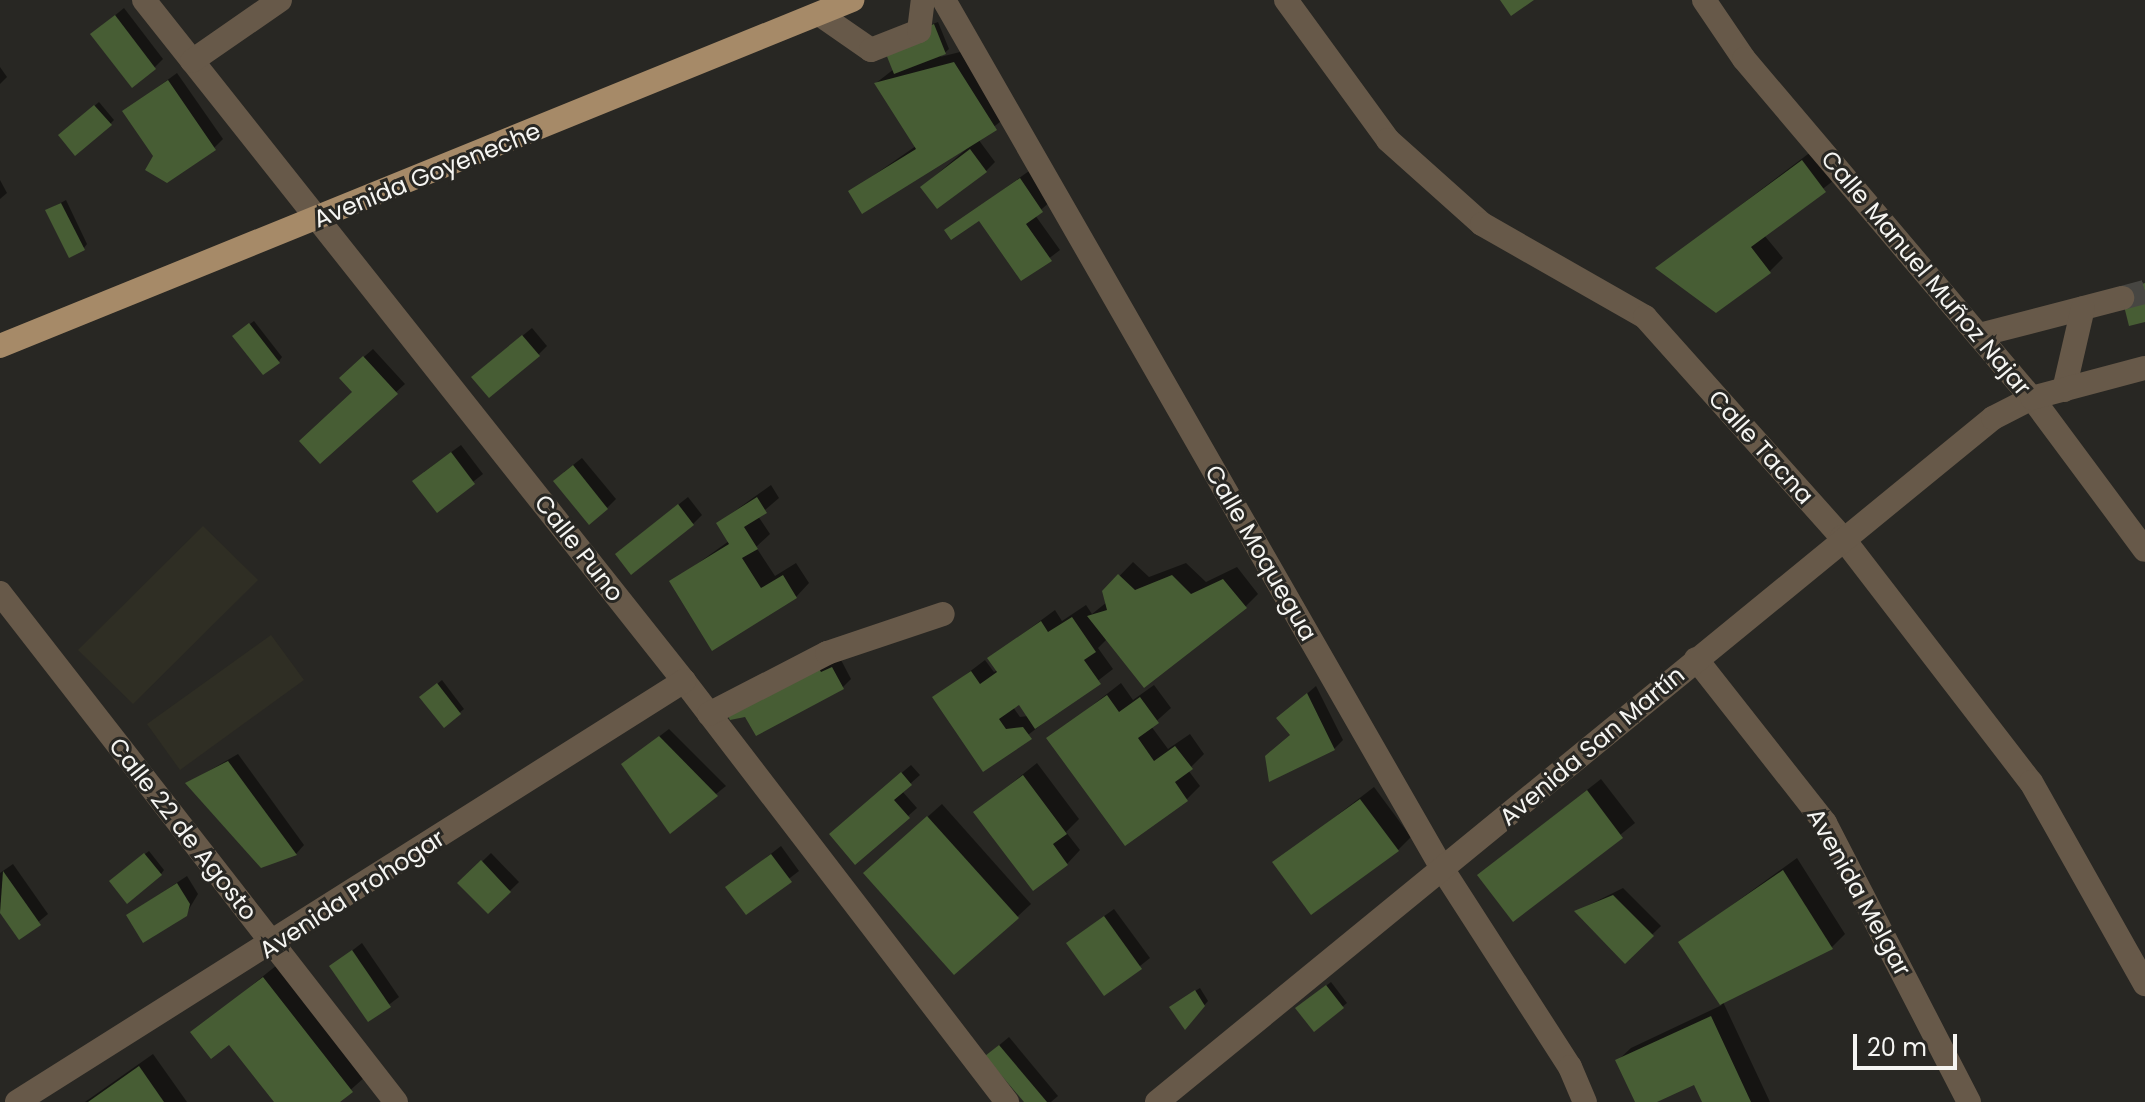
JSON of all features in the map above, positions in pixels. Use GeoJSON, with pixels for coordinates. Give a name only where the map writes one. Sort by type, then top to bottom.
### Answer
{"type":"FeatureCollection","features":[{"type":"Feature","properties":{"kind":"main road","name":"Avenida Goyeneche"},"geometry":{"type":"LineString","coordinates":[[0,346],[319,220],[852,0]]}},
{"type":"Feature","properties":{"kind":"street","name":"Calle Puno"},"geometry":{"type":"LineString","coordinates":[[144,0],[684,681],[1007,1102]]}},
{"type":"Feature","properties":{"kind":"street"},"geometry":{"type":"LineString","coordinates":[[192,61],[280,0]]}},
{"type":"Feature","properties":{"kind":"street"},"geometry":{"type":"LineString","coordinates":[[819,14],[871,50],[919,31],[923,0]]}},
{"type":"Feature","properties":{"kind":"street","name":"Calle Moquegua"},"geometry":{"type":"LineString","coordinates":[[944,0],[1443,870],[1570,1067],[1585,1102]]}},
{"type":"Feature","properties":{"kind":"street","name":"Calle Tacna"},"geometry":{"type":"LineString","coordinates":[[1286,0],[1388,140],[1482,224],[1645,317],[1842,537],[2031,782],[2145,984]]}},
{"type":"Feature","properties":{"kind":"street","name":"Calle Manuel Muñoz Najar"},"geometry":{"type":"LineString","coordinates":[[1704,0],[1744,59],[2032,398],[2145,550]]}},
{"type":"Feature","properties":{"kind":"street"},"geometry":{"type":"LineString","coordinates":[[1979,335],[2122,298]]}},
{"type":"Feature","properties":{"kind":"street"},"geometry":{"type":"LineString","coordinates":[[2064,390],[2083,308]]}},
{"type":"Feature","properties":{"kind":"street","name":"Avenida San Martín"},"geometry":{"type":"LineString","coordinates":[[1157,1102],[1443,870],[1842,537],[1993,418],[2032,398],[2145,368]]}},
{"type":"Feature","properties":{"kind":"street","name":"Calle 22 de Agosto"},"geometry":{"type":"LineString","coordinates":[[0,593],[396,1102]]}},
{"type":"Feature","properties":{"kind":"street"},"geometry":{"type":"LineString","coordinates":[[709,714],[827,653],[943,614]]}},
{"type":"Feature","properties":{"kind":"street","name":"Avenida Melgar"},"geometry":{"type":"LineString","coordinates":[[1696,659],[1825,823],[1969,1102]]}},
{"type":"Feature","properties":{"kind":"street","name":"Avenida Prohogar"},"geometry":{"type":"LineString","coordinates":[[17,1102],[273,945],[684,681]]}},
{"type":"Feature","properties":{"kind":"shaded area"},"geometry":{"type":"Polygon","coordinates":[[[203,526],[258,580],[133,704],[78,650],[203,526]]]}},
{"type":"Feature","properties":{"kind":"shaded area"},"geometry":{"type":"Polygon","coordinates":[[[271,635],[304,680],[180,770],[147,724],[271,635]]]}},
{"type":"Feature","properties":{"kind":"building"},"geometry":{"type":"Polygon","coordinates":[[[1500,0],[1534,0],[1511,16],[1500,0]]]}},
{"type":"Feature","properties":{"kind":"building"},"geometry":{"type":"Polygon","coordinates":[[[115,15],[156,69],[132,88],[90,34],[115,15]]]}},
{"type":"Feature","properties":{"kind":"building"},"geometry":{"type":"Polygon","coordinates":[[[934,24],[946,54],[894,74],[882,44],[934,24]]]}},
{"type":"Feature","properties":{"kind":"building"},"geometry":{"type":"Polygon","coordinates":[[[954,62],[997,130],[862,214],[848,191],[916,149],[874,83],[954,62]]]}},
{"type":"Feature","properties":{"kind":"building"},"geometry":{"type":"Polygon","coordinates":[[[168,80],[216,150],[167,183],[145,170],[153,156],[122,111],[168,80]]]}},
{"type":"Feature","properties":{"kind":"building"},"geometry":{"type":"Polygon","coordinates":[[[94,105],[112,125],[75,156],[58,135],[94,105]]]}},
{"type":"Feature","properties":{"kind":"building"},"geometry":{"type":"Polygon","coordinates":[[[970,149],[987,172],[937,209],[920,187],[970,149]]]}},
{"type":"Feature","properties":{"kind":"building"},"geometry":{"type":"Polygon","coordinates":[[[1802,160],[1826,192],[1751,247],[1771,273],[1716,313],[1655,268],[1802,160]]]}},
{"type":"Feature","properties":{"kind":"building"},"geometry":{"type":"Polygon","coordinates":[[[1020,178],[1043,212],[1026,224],[1052,261],[1021,281],[979,221],[951,240],[944,230],[1020,178]]]}},
{"type":"Feature","properties":{"kind":"building"},"geometry":{"type":"Polygon","coordinates":[[[61,203],[85,250],[69,258],[45,210],[61,203]]]}},
{"type":"Feature","properties":{"kind":"building"},"geometry":{"type":"Polygon","coordinates":[[[2145,283],[2145,322],[2129,326],[2120,290],[2145,283]]]}},
{"type":"Feature","properties":{"kind":"building"},"geometry":{"type":"Polygon","coordinates":[[[249,323],[280,363],[263,375],[232,336],[249,323]]]}},
{"type":"Feature","properties":{"kind":"building"},"geometry":{"type":"Polygon","coordinates":[[[522,335],[540,356],[489,398],[471,377],[522,335]]]}},
{"type":"Feature","properties":{"kind":"building"},"geometry":{"type":"Polygon","coordinates":[[[363,356],[398,394],[320,464],[299,441],[352,392],[339,378],[363,356]]]}},
{"type":"Feature","properties":{"kind":"building"},"geometry":{"type":"Polygon","coordinates":[[[451,452],[475,484],[437,513],[412,481],[451,452]]]}},
{"type":"Feature","properties":{"kind":"building"},"geometry":{"type":"Polygon","coordinates":[[[573,465],[608,509],[589,525],[553,481],[573,465]]]}},
{"type":"Feature","properties":{"kind":"building"},"geometry":{"type":"Polygon","coordinates":[[[757,497],[767,513],[744,527],[758,549],[742,558],[761,588],[783,575],[797,598],[712,651],[669,581],[729,544],[716,523],[757,497]]]}},
{"type":"Feature","properties":{"kind":"building"},"geometry":{"type":"Polygon","coordinates":[[[678,504],[694,525],[631,575],[615,554],[678,504]]]}},
{"type":"Feature","properties":{"kind":"building"},"geometry":{"type":"Polygon","coordinates":[[[1118,574],[1135,590],[1172,575],[1191,594],[1223,579],[1247,608],[1144,688],[1087,616],[1107,610],[1102,591],[1118,574]]]}},
{"type":"Feature","properties":{"kind":"building"},"geometry":{"type":"Polygon","coordinates":[[[1072,617],[1096,652],[1084,660],[1101,684],[1035,729],[1019,705],[999,719],[1006,729],[1023,727],[1032,739],[983,772],[932,697],[971,671],[980,684],[997,672],[987,658],[1041,621],[1048,632],[1072,617]]]}},
{"type":"Feature","properties":{"kind":"building"},"geometry":{"type":"Polygon","coordinates":[[[812,656],[821,672],[832,667],[844,689],[756,736],[745,717],[730,720],[722,704],[812,656]]]}},
{"type":"Feature","properties":{"kind":"building"},"geometry":{"type":"Polygon","coordinates":[[[437,683],[461,714],[444,728],[419,697],[437,683]]]}},
{"type":"Feature","properties":{"kind":"building"},"geometry":{"type":"Polygon","coordinates":[[[1307,693],[1335,750],[1269,782],[1265,756],[1290,735],[1276,718],[1307,693]]]}},
{"type":"Feature","properties":{"kind":"building"},"geometry":{"type":"Polygon","coordinates":[[[1107,695],[1119,712],[1140,697],[1159,723],[1138,738],[1154,761],[1175,746],[1193,769],[1175,782],[1188,801],[1125,846],[1046,738],[1107,695]]]}},
{"type":"Feature","properties":{"kind":"building"},"geometry":{"type":"Polygon","coordinates":[[[659,736],[718,796],[670,834],[621,764],[659,736]]]}},
{"type":"Feature","properties":{"kind":"building"},"geometry":{"type":"Polygon","coordinates":[[[228,761],[297,855],[261,868],[185,783],[228,761]]]}},
{"type":"Feature","properties":{"kind":"building"},"geometry":{"type":"Polygon","coordinates":[[[901,772],[912,785],[894,800],[910,818],[855,865],[829,834],[901,772]]]}},
{"type":"Feature","properties":{"kind":"building"},"geometry":{"type":"Polygon","coordinates":[[[1023,775],[1067,834],[1053,844],[1068,865],[1033,891],[973,812],[1023,775]]]}},
{"type":"Feature","properties":{"kind":"building"},"geometry":{"type":"Polygon","coordinates":[[[1587,790],[1623,838],[1513,922],[1477,875],[1587,790]]]}},
{"type":"Feature","properties":{"kind":"building"},"geometry":{"type":"Polygon","coordinates":[[[1360,799],[1399,851],[1311,915],[1272,862],[1360,799]]]}},
{"type":"Feature","properties":{"kind":"building"},"geometry":{"type":"Polygon","coordinates":[[[927,816],[1019,918],[954,975],[863,873],[927,816]]]}},
{"type":"Feature","properties":{"kind":"building"},"geometry":{"type":"Polygon","coordinates":[[[144,853],[162,875],[127,904],[109,881],[144,853]]]}},
{"type":"Feature","properties":{"kind":"building"},"geometry":{"type":"Polygon","coordinates":[[[771,854],[792,882],[746,915],[725,887],[771,854]]]}},
{"type":"Feature","properties":{"kind":"building"},"geometry":{"type":"Polygon","coordinates":[[[481,860],[511,892],[488,914],[457,883],[481,860]]]}},
{"type":"Feature","properties":{"kind":"building"},"geometry":{"type":"Polygon","coordinates":[[[1783,870],[1833,949],[1720,1005],[1678,942],[1783,870]]]}},
{"type":"Feature","properties":{"kind":"building"},"geometry":{"type":"Polygon","coordinates":[[[3,871],[41,925],[19,940],[0,913],[3,871]]]}},
{"type":"Feature","properties":{"kind":"building"},"geometry":{"type":"Polygon","coordinates":[[[177,883],[190,904],[187,916],[143,943],[126,915],[177,883]]]}},
{"type":"Feature","properties":{"kind":"building"},"geometry":{"type":"Polygon","coordinates":[[[1613,895],[1654,936],[1625,964],[1574,911],[1613,895]]]}},
{"type":"Feature","properties":{"kind":"building"},"geometry":{"type":"Polygon","coordinates":[[[1104,916],[1142,969],[1104,996],[1066,943],[1104,916]]]}},
{"type":"Feature","properties":{"kind":"building"},"geometry":{"type":"Polygon","coordinates":[[[352,950],[391,1007],[368,1022],[329,966],[352,950]]]}},
{"type":"Feature","properties":{"kind":"building"},"geometry":{"type":"Polygon","coordinates":[[[263,977],[353,1092],[340,1102],[274,1102],[229,1045],[211,1059],[190,1032],[263,977]]]}},
{"type":"Feature","properties":{"kind":"building"},"geometry":{"type":"Polygon","coordinates":[[[1326,985],[1344,1008],[1314,1032],[1295,1008],[1326,985]]]}},
{"type":"Feature","properties":{"kind":"building"},"geometry":{"type":"Polygon","coordinates":[[[1195,990],[1205,1006],[1185,1030],[1169,1007],[1195,990]]]}},
{"type":"Feature","properties":{"kind":"building"},"geometry":{"type":"Polygon","coordinates":[[[1711,1016],[1751,1102],[1702,1102],[1694,1085],[1657,1102],[1635,1102],[1615,1060],[1711,1016]]]}},
{"type":"Feature","properties":{"kind":"building"},"geometry":{"type":"Polygon","coordinates":[[[999,1045],[1047,1102],[1024,1102],[985,1056],[999,1045]]]}},
{"type":"Feature","properties":{"kind":"building"},"geometry":{"type":"Polygon","coordinates":[[[139,1066],[164,1102],[88,1102],[139,1066]]]}},
{"type":"Feature","properties":{"kind":"tunnel"},"geometry":{"type":"LineString","coordinates":[[2122,298],[2145,292]]}}]}
